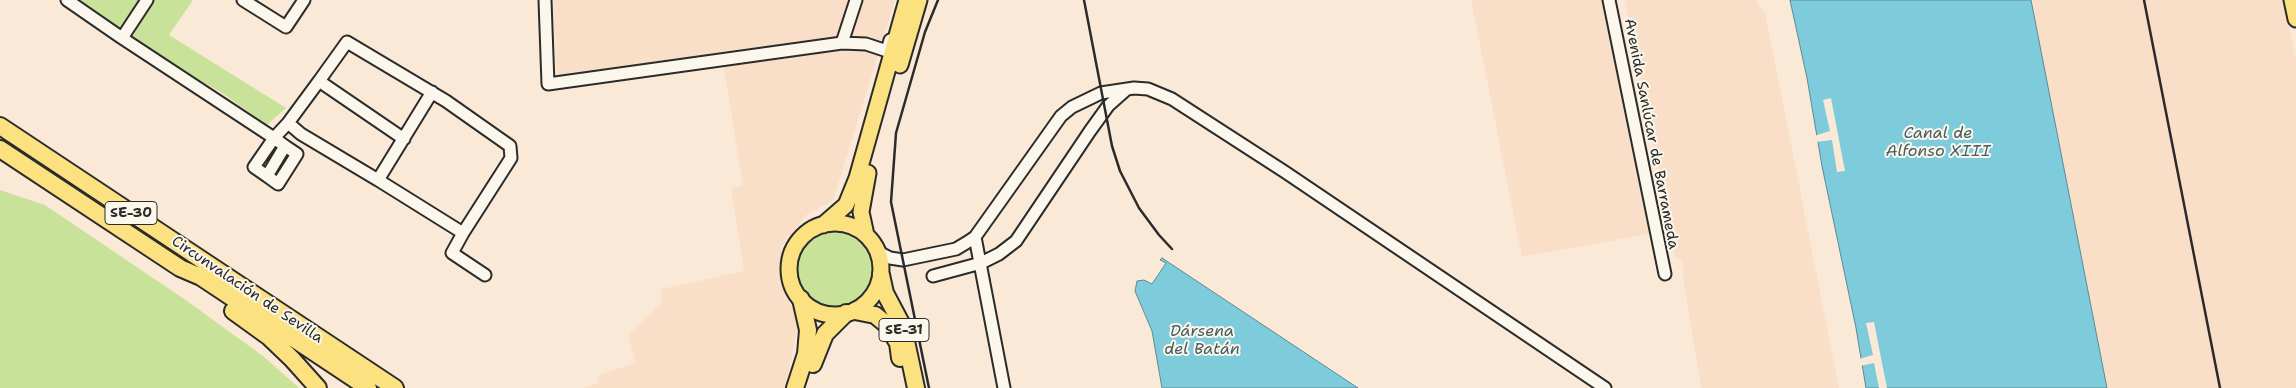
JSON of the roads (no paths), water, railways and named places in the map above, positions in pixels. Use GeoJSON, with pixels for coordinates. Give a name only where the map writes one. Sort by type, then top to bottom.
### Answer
{"type":"FeatureCollection","features":[{"type":"Feature","properties":{"kind":"highway","name":"Circunvalación de Sevilla"},"geometry":{"type":"LineString","coordinates":[[0,126],[395,388]]}},
{"type":"Feature","properties":{"kind":"highway","name":"Circunvalación de Sevilla"},"geometry":{"type":"LineString","coordinates":[[0,148],[180,268],[201,277],[368,388]]}},
{"type":"Feature","properties":{"kind":"highway"},"geometry":{"type":"LineString","coordinates":[[180,268],[196,286],[269,338],[292,359],[318,388]]}},
{"type":"Feature","properties":{"kind":"highway","name":"SE-31"},"geometry":{"type":"LineString","coordinates":[[881,275],[885,293],[903,327],[916,388]]}},
{"type":"Feature","properties":{"kind":"highway"},"geometry":{"type":"LineString","coordinates":[[795,388],[806,354],[808,330],[800,299]]}},
{"type":"Feature","properties":{"kind":"highway"},"geometry":{"type":"LineString","coordinates":[[806,388],[818,346],[825,334],[850,312]]}},
{"type":"Feature","properties":{"kind":"highway","name":"SE-31"},"geometry":{"type":"LineString","coordinates":[[850,312],[875,314],[891,331],[898,343],[906,388]]}},
{"type":"Feature","properties":{"kind":"main road"},"geometry":{"type":"LineString","coordinates":[[908,0],[857,178],[846,205],[823,225],[807,233],[795,247],[792,256],[790,274],[795,291],[800,299],[811,308],[825,314],[850,312],[873,295],[881,275],[878,252],[866,235],[861,212],[865,182],[919,0]]}},
{"type":"Feature","properties":{"kind":"main road"},"geometry":{"type":"LineString","coordinates":[[2292,0],[2296,19]]}},
{"type":"Feature","properties":{"kind":"main road"},"geometry":{"type":"LineString","coordinates":[[823,225],[842,224],[866,235]]}},
{"type":"Feature","properties":{"kind":"street"},"geometry":{"type":"LineString","coordinates":[[66,0],[297,154]]}},
{"type":"Feature","properties":{"kind":"street"},"geometry":{"type":"LineString","coordinates":[[122,38],[147,0]]}},
{"type":"Feature","properties":{"kind":"street"},"geometry":{"type":"LineString","coordinates":[[244,0],[286,27],[304,0]]}},
{"type":"Feature","properties":{"kind":"street"},"geometry":{"type":"LineString","coordinates":[[545,0],[548,84],[842,43],[866,44],[887,51]]}},
{"type":"Feature","properties":{"kind":"street"},"geometry":{"type":"LineString","coordinates":[[842,43],[856,0]]}},
{"type":"Feature","properties":{"kind":"street"},"geometry":{"type":"LineString","coordinates":[[872,128],[887,51],[902,0]]}},
{"type":"Feature","properties":{"kind":"street","name":"Avenida Sanlúcar de Barrameda"},"geometry":{"type":"LineString","coordinates":[[1609,0],[1665,274]]}},
{"type":"Feature","properties":{"kind":"street"},"geometry":{"type":"LineString","coordinates":[[301,134],[297,154],[278,184],[254,167],[348,42],[432,92],[510,146],[511,158],[452,253],[485,275]]}},
{"type":"Feature","properties":{"kind":"street"},"geometry":{"type":"LineString","coordinates":[[319,81],[404,139]]}},
{"type":"Feature","properties":{"kind":"street"},"geometry":{"type":"LineString","coordinates":[[878,252],[890,258],[903,260],[956,248],[975,238],[1061,116],[1072,107],[1101,93],[1148,89],[1172,99],[1605,388]]}},
{"type":"Feature","properties":{"kind":"street"},"geometry":{"type":"LineString","coordinates":[[933,276],[981,263],[999,254],[1016,241],[1094,124],[1108,106],[1126,90]]}},
{"type":"Feature","properties":{"kind":"street"},"geometry":{"type":"LineString","coordinates":[[378,180],[432,92]]}},
{"type":"Feature","properties":{"kind":"street"},"geometry":{"type":"LineString","coordinates":[[288,123],[301,134],[463,233]]}},
{"type":"Feature","properties":{"kind":"street"},"geometry":{"type":"LineString","coordinates":[[267,176],[285,146]]}},
{"type":"Feature","properties":{"kind":"street"},"geometry":{"type":"LineString","coordinates":[[975,238],[1004,388]]}},
{"type":"Feature","properties":{"kind":"water","name":"Canal de Alfonso XIII"},"geometry":{"type":"Polygon","coordinates":[[[1790,0],[2031,0],[2107,388],[1866,388],[1856,328],[1790,0]]]}},
{"type":"Feature","properties":{"kind":"water","name":"Dársena del Batán"},"geometry":{"type":"Polygon","coordinates":[[[1162,258],[1358,388],[1162,388],[1152,331],[1135,291],[1137,281],[1144,280],[1152,284],[1166,263],[1160,260],[1162,258]]]}},
{"type":"Feature","properties":{"kind":"railway"},"geometry":{"type":"LineString","coordinates":[[929,388],[891,202],[896,133],[925,32],[938,0]]}},
{"type":"Feature","properties":{"kind":"railway"},"geometry":{"type":"LineString","coordinates":[[1084,0],[1112,146],[1120,171],[1139,208],[1172,249]]}},
{"type":"Feature","properties":{"kind":"railway"},"geometry":{"type":"LineString","coordinates":[[2144,0],[2220,388]]}}]}
